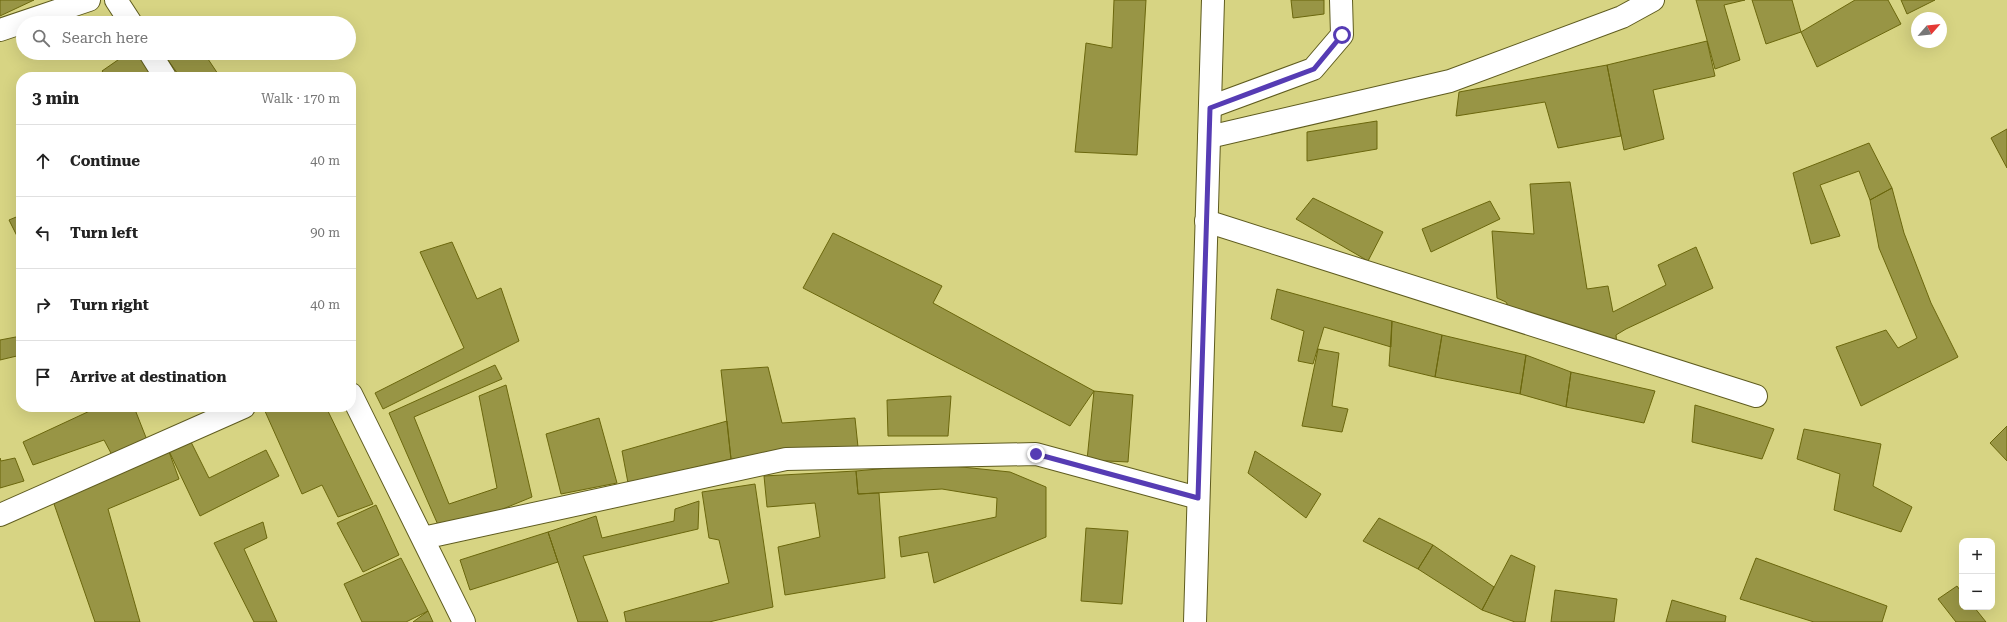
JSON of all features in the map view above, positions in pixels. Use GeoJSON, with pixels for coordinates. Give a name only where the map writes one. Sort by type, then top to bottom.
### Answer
{"type":"FeatureCollection","features":[{"type":"Feature","properties":{"kind":"street"},"geometry":{"type":"LineString","coordinates":[[42,16],[90,0]]}},
{"type":"Feature","properties":{"kind":"street"},"geometry":{"type":"LineString","coordinates":[[116,0],[126,16]]}},
{"type":"Feature","properties":{"kind":"street"},"geometry":{"type":"LineString","coordinates":[[1195,622],[1213,0]]}},
{"type":"Feature","properties":{"kind":"street"},"geometry":{"type":"LineString","coordinates":[[1210,108],[1314,69],[1342,35],[1341,0]]}},
{"type":"Feature","properties":{"kind":"street"},"geometry":{"type":"LineString","coordinates":[[1209,137],[1450,81],[1622,17],[1653,0]]}},
{"type":"Feature","properties":{"kind":"street"},"geometry":{"type":"LineString","coordinates":[[0,30],[16,25]]}},
{"type":"Feature","properties":{"kind":"street"},"geometry":{"type":"LineString","coordinates":[[154,60],[162,72]]}},
{"type":"Feature","properties":{"kind":"street"},"geometry":{"type":"LineString","coordinates":[[1206,221],[1756,396]]}},
{"type":"Feature","properties":{"kind":"street"},"geometry":{"type":"LineString","coordinates":[[356,404],[464,622]]}},
{"type":"Feature","properties":{"kind":"street"},"geometry":{"type":"LineString","coordinates":[[0,515],[233,412]]}},
{"type":"Feature","properties":{"kind":"street"},"geometry":{"type":"LineString","coordinates":[[422,538],[786,459],[1036,454],[1198,498]]}},
{"type":"Feature","properties":{"kind":"building"},"geometry":{"type":"Polygon","coordinates":[[[0,0],[34,0],[0,16],[0,0]]]}},
{"type":"Feature","properties":{"kind":"building"},"geometry":{"type":"Polygon","coordinates":[[[1114,0],[1146,0],[1137,155],[1075,152],[1086,43],[1112,48],[1114,0]]]}},
{"type":"Feature","properties":{"kind":"building"},"geometry":{"type":"Polygon","coordinates":[[[1291,0],[1324,0],[1324,14],[1293,18],[1291,0]]]}},
{"type":"Feature","properties":{"kind":"building"},"geometry":{"type":"Polygon","coordinates":[[[1696,0],[1745,0],[1724,5],[1740,60],[1715,69],[1696,0]]]}},
{"type":"Feature","properties":{"kind":"building"},"geometry":{"type":"Polygon","coordinates":[[[1752,0],[1792,0],[1801,32],[1766,44],[1752,0]]]}},
{"type":"Feature","properties":{"kind":"building"},"geometry":{"type":"Polygon","coordinates":[[[1855,0],[1888,0],[1901,24],[1817,67],[1801,32],[1855,0]]]}},
{"type":"Feature","properties":{"kind":"building"},"geometry":{"type":"Polygon","coordinates":[[[1901,0],[1935,0],[1911,12],[1907,14],[1901,0]]]}},
{"type":"Feature","properties":{"kind":"building"},"geometry":{"type":"Polygon","coordinates":[[[1707,41],[1715,76],[1653,90],[1664,139],[1624,150],[1607,65],[1707,41]]]}},
{"type":"Feature","properties":{"kind":"building"},"geometry":{"type":"Polygon","coordinates":[[[118,60],[143,60],[151,72],[103,72],[102,71],[118,60]]]}},
{"type":"Feature","properties":{"kind":"building"},"geometry":{"type":"Polygon","coordinates":[[[168,60],[209,60],[217,72],[176,72],[168,60]]]}},
{"type":"Feature","properties":{"kind":"building"},"geometry":{"type":"Polygon","coordinates":[[[1607,65],[1621,136],[1558,148],[1545,102],[1456,116],[1459,92],[1607,65]]]}},
{"type":"Feature","properties":{"kind":"building"},"geometry":{"type":"Polygon","coordinates":[[[1377,121],[1377,149],[1307,161],[1307,132],[1377,121]]]}},
{"type":"Feature","properties":{"kind":"building"},"geometry":{"type":"Polygon","coordinates":[[[2007,129],[2007,168],[1991,138],[2007,129]]]}},
{"type":"Feature","properties":{"kind":"building"},"geometry":{"type":"Polygon","coordinates":[[[1869,143],[1892,188],[1870,200],[1859,171],[1820,185],[1840,236],[1811,244],[1793,173],[1869,143]]]}},
{"type":"Feature","properties":{"kind":"building"},"geometry":{"type":"Polygon","coordinates":[[[1570,182],[1587,289],[1608,286],[1613,312],[1666,285],[1658,265],[1696,247],[1713,288],[1626,329],[1616,335],[1617,345],[1513,315],[1506,302],[1497,298],[1492,231],[1534,234],[1530,184],[1570,182]]]}},
{"type":"Feature","properties":{"kind":"building"},"geometry":{"type":"Polygon","coordinates":[[[1892,188],[1904,233],[1931,303],[1958,357],[1861,406],[1836,347],[1886,330],[1898,348],[1917,338],[1879,248],[1870,200],[1892,188]]]}},
{"type":"Feature","properties":{"kind":"building"},"geometry":{"type":"Polygon","coordinates":[[[1313,198],[1383,232],[1368,261],[1296,219],[1313,198]]]}},
{"type":"Feature","properties":{"kind":"building"},"geometry":{"type":"Polygon","coordinates":[[[1490,201],[1500,219],[1431,252],[1422,229],[1490,201]]]}},
{"type":"Feature","properties":{"kind":"building"},"geometry":{"type":"Polygon","coordinates":[[[16,217],[16,234],[9,220],[16,217]]]}},
{"type":"Feature","properties":{"kind":"building"},"geometry":{"type":"Polygon","coordinates":[[[833,233],[942,286],[933,303],[1094,391],[1070,426],[803,288],[833,233]]]}},
{"type":"Feature","properties":{"kind":"building"},"geometry":{"type":"Polygon","coordinates":[[[452,242],[477,299],[501,288],[519,341],[383,409],[375,393],[464,348],[420,252],[452,242]]]}},
{"type":"Feature","properties":{"kind":"building"},"geometry":{"type":"Polygon","coordinates":[[[1277,289],[1392,321],[1391,347],[1324,327],[1313,364],[1298,361],[1304,331],[1271,319],[1277,289]]]}},
{"type":"Feature","properties":{"kind":"building"},"geometry":{"type":"Polygon","coordinates":[[[1392,321],[1442,335],[1435,377],[1389,366],[1392,321]]]}},
{"type":"Feature","properties":{"kind":"building"},"geometry":{"type":"Polygon","coordinates":[[[1442,335],[1526,355],[1520,394],[1435,377],[1442,335]]]}},
{"type":"Feature","properties":{"kind":"building"},"geometry":{"type":"Polygon","coordinates":[[[16,337],[16,356],[0,360],[0,340],[16,337]]]}},
{"type":"Feature","properties":{"kind":"building"},"geometry":{"type":"Polygon","coordinates":[[[1318,349],[1339,353],[1332,406],[1348,409],[1342,432],[1302,426],[1318,349]]]}},
{"type":"Feature","properties":{"kind":"building"},"geometry":{"type":"Polygon","coordinates":[[[1526,355],[1571,372],[1566,407],[1520,394],[1526,355]]]}},
{"type":"Feature","properties":{"kind":"building"},"geometry":{"type":"Polygon","coordinates":[[[495,365],[502,379],[414,417],[449,504],[497,488],[479,396],[506,385],[532,497],[442,534],[389,413],[495,365]]]}},
{"type":"Feature","properties":{"kind":"building"},"geometry":{"type":"Polygon","coordinates":[[[768,367],[782,423],[855,418],[858,447],[731,459],[721,370],[768,367]]]}},
{"type":"Feature","properties":{"kind":"building"},"geometry":{"type":"Polygon","coordinates":[[[1571,372],[1655,391],[1644,423],[1566,407],[1571,372]]]}},
{"type":"Feature","properties":{"kind":"building"},"geometry":{"type":"Polygon","coordinates":[[[1094,391],[1133,395],[1128,462],[1087,460],[1094,391]]]}},
{"type":"Feature","properties":{"kind":"building"},"geometry":{"type":"Polygon","coordinates":[[[951,396],[948,436],[888,436],[887,400],[951,396]]]}},
{"type":"Feature","properties":{"kind":"building"},"geometry":{"type":"Polygon","coordinates":[[[1695,405],[1774,429],[1762,459],[1692,442],[1695,405]]]}},
{"type":"Feature","properties":{"kind":"building"},"geometry":{"type":"Polygon","coordinates":[[[88,412],[136,412],[147,440],[112,455],[104,440],[33,465],[23,442],[88,412]]]}},
{"type":"Feature","properties":{"kind":"building"},"geometry":{"type":"Polygon","coordinates":[[[265,412],[328,412],[373,504],[338,517],[322,485],[302,494],[265,412]]]}},
{"type":"Feature","properties":{"kind":"building"},"geometry":{"type":"Polygon","coordinates":[[[599,418],[617,483],[561,494],[546,434],[599,418]]]}},
{"type":"Feature","properties":{"kind":"building"},"geometry":{"type":"Polygon","coordinates":[[[727,421],[731,459],[628,483],[622,451],[727,421]]]}},
{"type":"Feature","properties":{"kind":"building"},"geometry":{"type":"Polygon","coordinates":[[[2007,426],[2007,461],[1990,443],[2007,426]]]}},
{"type":"Feature","properties":{"kind":"building"},"geometry":{"type":"Polygon","coordinates":[[[1804,429],[1881,444],[1873,486],[1912,507],[1901,532],[1834,510],[1840,474],[1797,459],[1804,429]]]}},
{"type":"Feature","properties":{"kind":"building"},"geometry":{"type":"Polygon","coordinates":[[[189,438],[209,478],[266,450],[279,476],[200,516],[168,449],[189,438]]]}},
{"type":"Feature","properties":{"kind":"building"},"geometry":{"type":"Polygon","coordinates":[[[168,449],[179,479],[108,509],[140,622],[95,622],[53,501],[168,449]]]}},
{"type":"Feature","properties":{"kind":"building"},"geometry":{"type":"Polygon","coordinates":[[[1255,451],[1321,494],[1306,518],[1248,473],[1255,451]]]}},
{"type":"Feature","properties":{"kind":"building"},"geometry":{"type":"Polygon","coordinates":[[[0,458],[1,461],[15,458],[24,481],[0,488],[0,458]]]}},
{"type":"Feature","properties":{"kind":"building"},"geometry":{"type":"Polygon","coordinates":[[[933,464],[1010,472],[1046,487],[1046,537],[934,583],[928,552],[901,557],[899,537],[996,517],[997,498],[942,489],[858,494],[856,471],[933,464]]]}},
{"type":"Feature","properties":{"kind":"building"},"geometry":{"type":"Polygon","coordinates":[[[856,471],[858,494],[879,493],[885,578],[785,595],[778,547],[820,537],[815,503],[767,507],[764,476],[856,471]]]}},
{"type":"Feature","properties":{"kind":"building"},"geometry":{"type":"Polygon","coordinates":[[[755,484],[773,607],[709,622],[626,622],[624,612],[729,583],[719,540],[709,538],[702,492],[755,484]]]}},
{"type":"Feature","properties":{"kind":"building"},"geometry":{"type":"Polygon","coordinates":[[[699,501],[698,529],[583,556],[608,622],[578,622],[548,532],[596,516],[602,538],[674,521],[675,509],[699,501]]]}},
{"type":"Feature","properties":{"kind":"building"},"geometry":{"type":"Polygon","coordinates":[[[376,505],[399,555],[363,572],[337,523],[376,505]]]}},
{"type":"Feature","properties":{"kind":"building"},"geometry":{"type":"Polygon","coordinates":[[[1379,518],[1433,545],[1418,569],[1363,541],[1379,518]]]}},
{"type":"Feature","properties":{"kind":"building"},"geometry":{"type":"Polygon","coordinates":[[[263,522],[267,538],[244,549],[277,622],[254,622],[214,543],[263,522]]]}},
{"type":"Feature","properties":{"kind":"building"},"geometry":{"type":"Polygon","coordinates":[[[1086,528],[1128,531],[1122,604],[1081,601],[1086,528]]]}},
{"type":"Feature","properties":{"kind":"building"},"geometry":{"type":"Polygon","coordinates":[[[548,532],[558,562],[470,590],[460,560],[548,532]]]}},
{"type":"Feature","properties":{"kind":"building"},"geometry":{"type":"Polygon","coordinates":[[[1433,545],[1494,587],[1482,610],[1418,569],[1433,545]]]}},
{"type":"Feature","properties":{"kind":"building"},"geometry":{"type":"Polygon","coordinates":[[[1511,555],[1535,566],[1525,622],[1515,622],[1482,610],[1511,555]]]}},
{"type":"Feature","properties":{"kind":"building"},"geometry":{"type":"Polygon","coordinates":[[[401,558],[428,611],[406,622],[362,622],[344,584],[401,558]]]}},
{"type":"Feature","properties":{"kind":"building"},"geometry":{"type":"Polygon","coordinates":[[[1756,558],[1887,606],[1882,622],[1814,622],[1740,599],[1756,558]]]}},
{"type":"Feature","properties":{"kind":"building"},"geometry":{"type":"Polygon","coordinates":[[[1957,586],[1959,589],[1959,610],[1976,610],[1986,622],[1956,622],[1938,599],[1957,586]]]}},
{"type":"Feature","properties":{"kind":"building"},"geometry":{"type":"Polygon","coordinates":[[[1555,590],[1617,599],[1614,622],[1551,622],[1555,590]]]}},
{"type":"Feature","properties":{"kind":"building"},"geometry":{"type":"Polygon","coordinates":[[[1672,600],[1726,616],[1725,622],[1666,622],[1672,600]]]}},
{"type":"Feature","properties":{"kind":"building"},"geometry":{"type":"Polygon","coordinates":[[[428,611],[433,622],[413,622],[428,611]]]}},
{"type":"Feature","properties":{"kind":"route"},"geometry":{"type":"LineString","coordinates":[[1036,454],[1198,498],[1210,108],[1314,69],[1342,35]]}}]}
